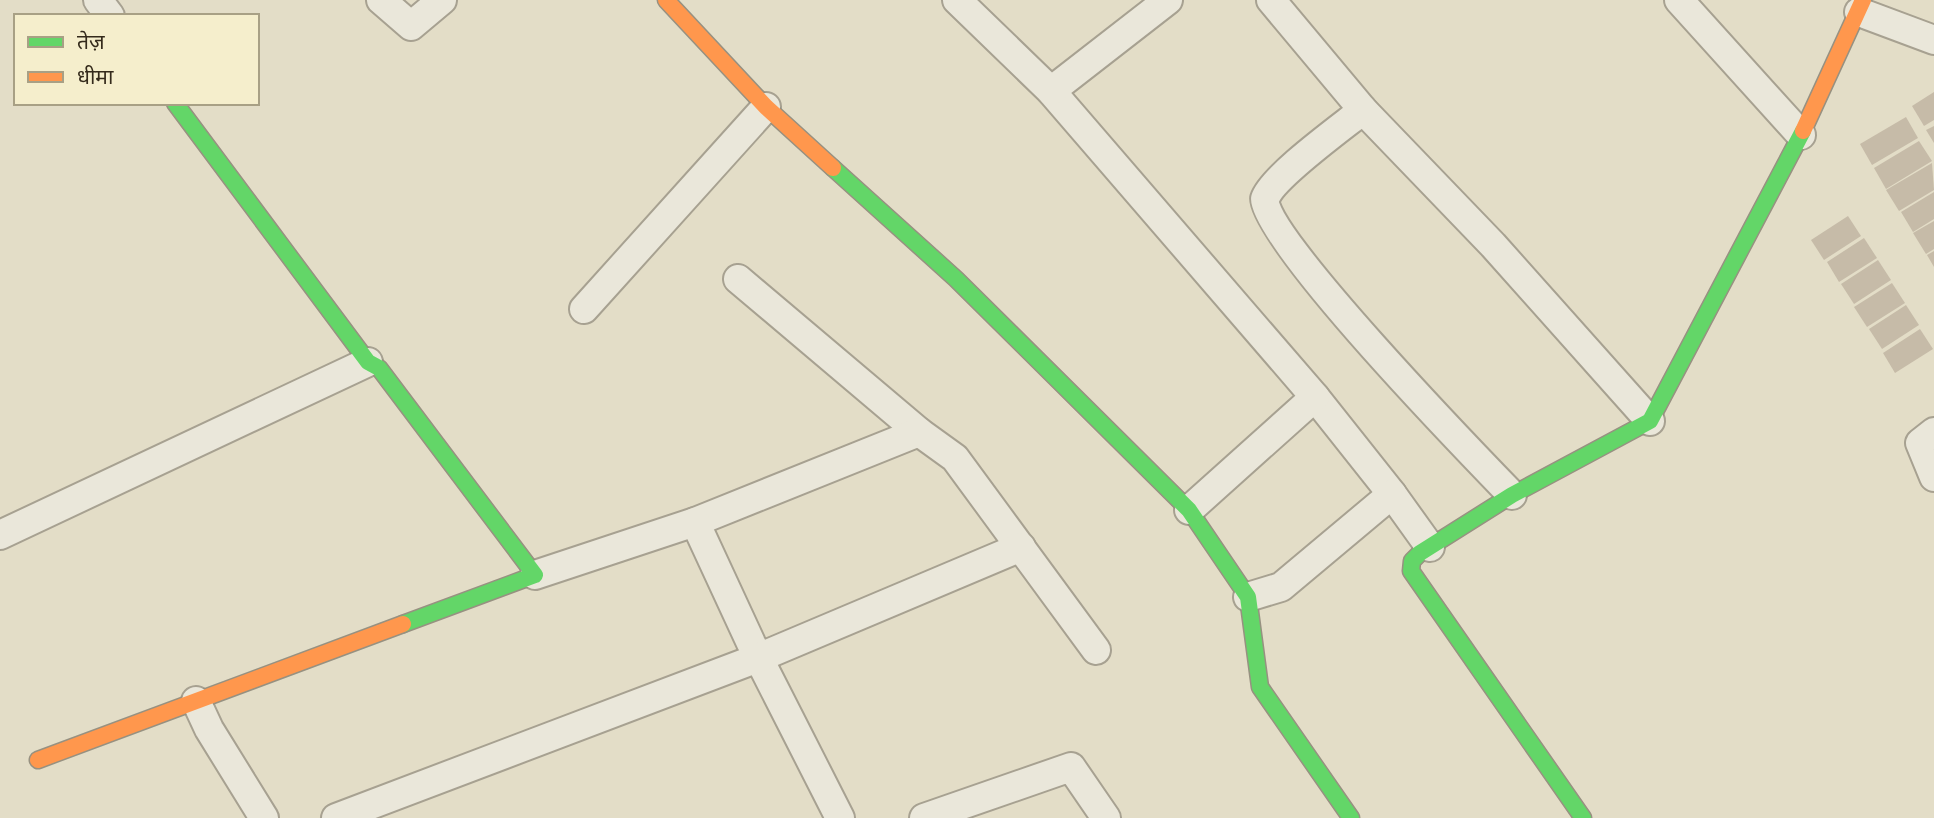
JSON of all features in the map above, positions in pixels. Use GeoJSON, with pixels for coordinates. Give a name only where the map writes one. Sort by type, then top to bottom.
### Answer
{"type":"FeatureCollection","features":[{"type":"Feature","properties":{"kind":"street"},"geometry":{"type":"LineString","coordinates":[[381,0],[411,26],[442,0]]}},
{"type":"Feature","properties":{"kind":"street"},"geometry":{"type":"LineString","coordinates":[[666,0],[766,107],[956,279],[1189,510],[1248,597],[1260,687],[1351,818]]}},
{"type":"Feature","properties":{"kind":"street"},"geometry":{"type":"LineString","coordinates":[[957,0],[1051,91],[1315,397],[1430,547]]}},
{"type":"Feature","properties":{"kind":"street"},"geometry":{"type":"LineString","coordinates":[[1051,91],[1168,0]]}},
{"type":"Feature","properties":{"kind":"street"},"geometry":{"type":"LineString","coordinates":[[1271,0],[1363,110],[1493,245],[1650,421]]}},
{"type":"Feature","properties":{"kind":"street"},"geometry":{"type":"LineString","coordinates":[[1679,0],[1801,135]]}},
{"type":"Feature","properties":{"kind":"street"},"geometry":{"type":"LineString","coordinates":[[1583,818],[1410,571],[1412,561],[1512,495],[1650,421],[1801,135],[1861,6],[1934,40]]}},
{"type":"Feature","properties":{"kind":"street"},"geometry":{"type":"LineString","coordinates":[[176,105],[368,362],[379,368],[534,575]]}},
{"type":"Feature","properties":{"kind":"street"},"geometry":{"type":"LineString","coordinates":[[584,309],[766,107]]}},
{"type":"Feature","properties":{"kind":"street"},"geometry":{"type":"LineString","coordinates":[[1363,110],[1279,181],[1265,198],[1265,208],[1297,256],[1401,379],[1512,495]]}},
{"type":"Feature","properties":{"kind":"street"},"geometry":{"type":"LineString","coordinates":[[738,279],[919,432],[955,458],[1096,650]]}},
{"type":"Feature","properties":{"kind":"street"},"geometry":{"type":"LineString","coordinates":[[0,535],[368,362]]}},
{"type":"Feature","properties":{"kind":"street"},"geometry":{"type":"LineString","coordinates":[[1189,510],[1315,397]]}},
{"type":"Feature","properties":{"kind":"street"},"geometry":{"type":"LineString","coordinates":[[38,760],[534,575],[695,522],[919,432]]}},
{"type":"Feature","properties":{"kind":"street"},"geometry":{"type":"LineString","coordinates":[[1934,432],[1920,443],[1934,477]]}},
{"type":"Feature","properties":{"kind":"street"},"geometry":{"type":"LineString","coordinates":[[1248,597],[1281,587],[1392,494]]}},
{"type":"Feature","properties":{"kind":"street"},"geometry":{"type":"LineString","coordinates":[[695,522],[758,658],[840,818]]}},
{"type":"Feature","properties":{"kind":"street"},"geometry":{"type":"LineString","coordinates":[[336,818],[758,658],[1021,547]]}},
{"type":"Feature","properties":{"kind":"street"},"geometry":{"type":"LineString","coordinates":[[196,701],[209,729],[264,818]]}},
{"type":"Feature","properties":{"kind":"street"},"geometry":{"type":"LineString","coordinates":[[924,818],[1071,767],[1105,818]]}},
{"type":"Feature","properties":{"kind":"building"},"geometry":{"type":"Polygon","coordinates":[[[1934,92],[1934,120],[1924,126],[1912,106],[1934,92]]]}},
{"type":"Feature","properties":{"kind":"building"},"geometry":{"type":"Polygon","coordinates":[[[1906,117],[1918,138],[1872,165],[1860,144],[1906,117]]]}},
{"type":"Feature","properties":{"kind":"building"},"geometry":{"type":"Polygon","coordinates":[[[1934,126],[1934,143],[1926,130],[1934,126]]]}},
{"type":"Feature","properties":{"kind":"building"},"geometry":{"type":"Polygon","coordinates":[[[1919,141],[1932,161],[1886,189],[1874,168],[1919,141]]]}},
{"type":"Feature","properties":{"kind":"building"},"geometry":{"type":"Polygon","coordinates":[[[1932,163],[1934,190],[1899,211],[1886,190],[1932,163]]]}},
{"type":"Feature","properties":{"kind":"building"},"geometry":{"type":"Polygon","coordinates":[[[1934,192],[1934,219],[1913,232],[1901,212],[1934,192]]]}},
{"type":"Feature","properties":{"kind":"building"},"geometry":{"type":"Polygon","coordinates":[[[1848,216],[1861,236],[1824,260],[1811,240],[1848,216]]]}},
{"type":"Feature","properties":{"kind":"building"},"geometry":{"type":"Polygon","coordinates":[[[1934,221],[1934,249],[1926,254],[1913,233],[1934,221]]]}},
{"type":"Feature","properties":{"kind":"building"},"geometry":{"type":"Polygon","coordinates":[[[1864,238],[1877,258],[1839,282],[1827,262],[1864,238]]]}},
{"type":"Feature","properties":{"kind":"building"},"geometry":{"type":"Polygon","coordinates":[[[1934,251],[1934,267],[1927,255],[1934,251]]]}},
{"type":"Feature","properties":{"kind":"building"},"geometry":{"type":"Polygon","coordinates":[[[1878,260],[1891,280],[1854,304],[1841,284],[1878,260]]]}},
{"type":"Feature","properties":{"kind":"building"},"geometry":{"type":"Polygon","coordinates":[[[1892,283],[1905,303],[1867,327],[1854,307],[1892,283]]]}},
{"type":"Feature","properties":{"kind":"building"},"geometry":{"type":"Polygon","coordinates":[[[1906,305],[1919,325],[1882,349],[1869,329],[1906,305]]]}},
{"type":"Feature","properties":{"kind":"building"},"geometry":{"type":"Polygon","coordinates":[[[1920,329],[1933,349],[1895,373],[1883,353],[1920,329]]]}},
{"type":"Feature","properties":{"kind":"traffic: fast"},"geometry":{"type":"LineString","coordinates":[[176,105],[368,362],[379,368],[535,575],[403,624]]}},
{"type":"Feature","properties":{"kind":"traffic: fast"},"geometry":{"type":"LineString","coordinates":[[1583,818],[1411,571],[1412,561],[1420,553],[1512,495],[1650,421],[1803,131]]}},
{"type":"Feature","properties":{"kind":"traffic: fast"},"geometry":{"type":"LineString","coordinates":[[833,168],[956,279],[1189,510],[1248,597],[1260,687],[1351,818]]}},
{"type":"Feature","properties":{"kind":"traffic: slow"},"geometry":{"type":"LineString","coordinates":[[666,0],[766,107],[833,168]]}},
{"type":"Feature","properties":{"kind":"traffic: slow"},"geometry":{"type":"LineString","coordinates":[[1803,131],[1863,0]]}},
{"type":"Feature","properties":{"kind":"traffic: slow"},"geometry":{"type":"LineString","coordinates":[[38,760],[403,624]]}}]}
